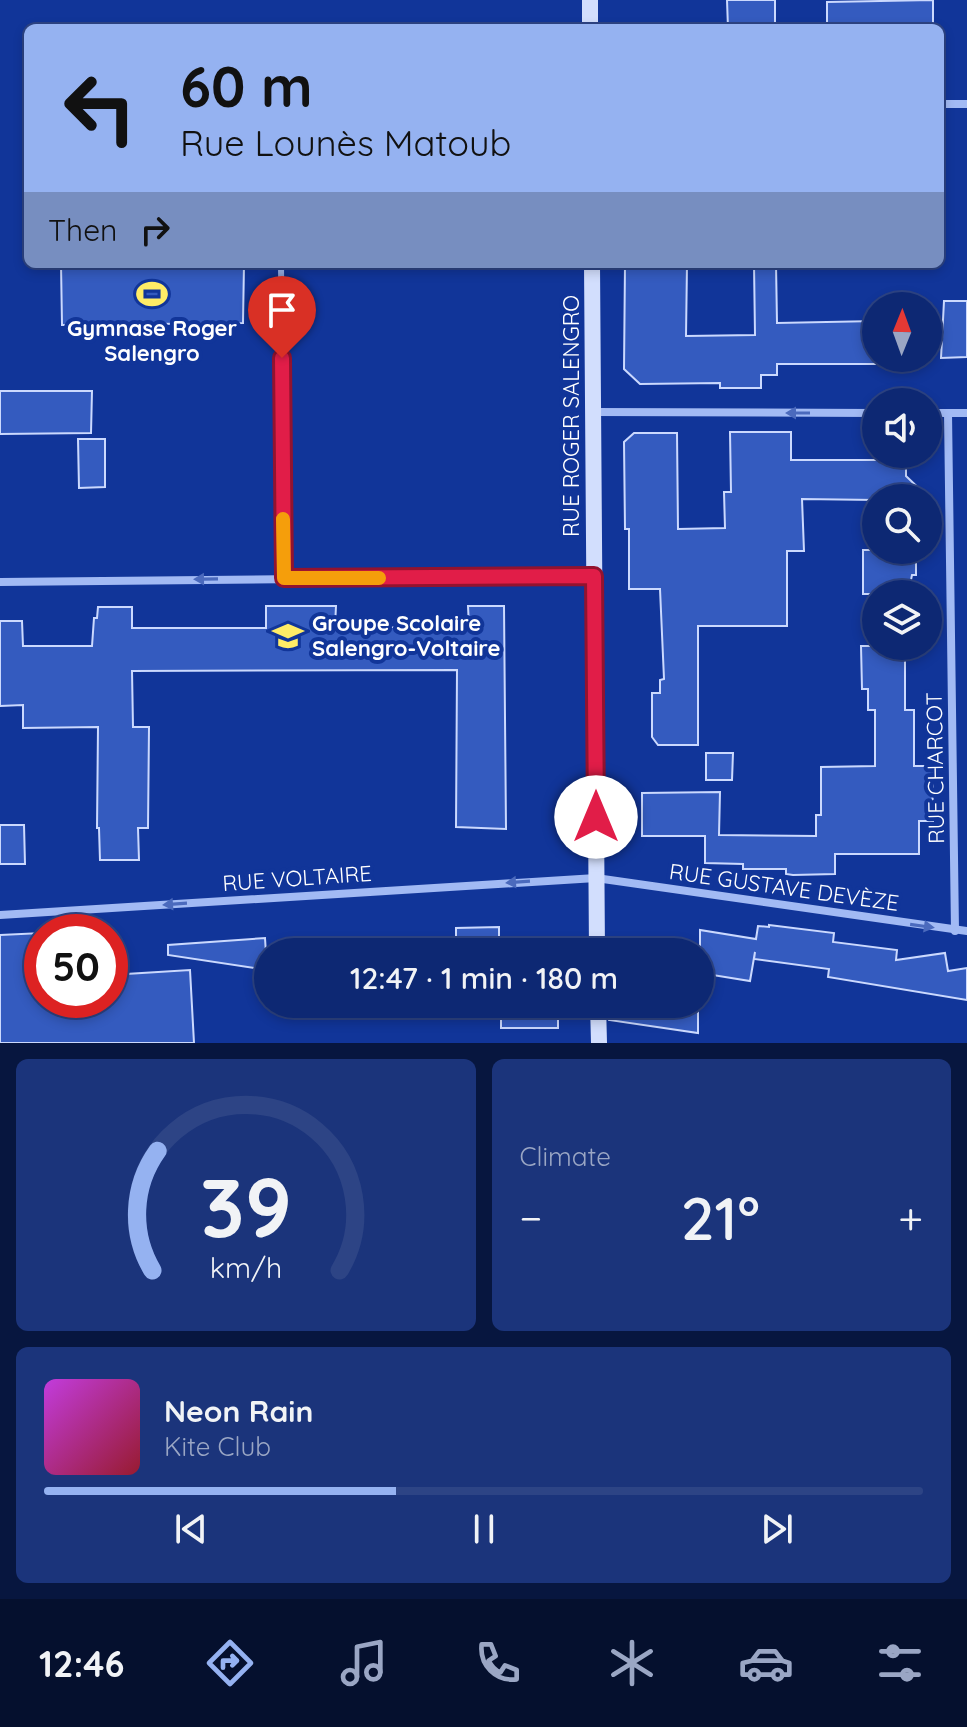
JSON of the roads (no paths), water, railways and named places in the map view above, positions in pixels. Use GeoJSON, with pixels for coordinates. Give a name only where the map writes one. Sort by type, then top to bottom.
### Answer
{"type":"FeatureCollection","features":[{"type":"Feature","properties":{"kind":"main road"},"geometry":{"type":"LineString","coordinates":[[590,0],[590,24]]}},
{"type":"Feature","properties":{"kind":"main road","name":"RUE ROGER SALENGRO"},"geometry":{"type":"LineString","coordinates":[[592,268],[597,938]]}},
{"type":"Feature","properties":{"kind":"main road"},"geometry":{"type":"LineString","coordinates":[[598,1018],[599,1043]]}},
{"type":"Feature","properties":{"kind":"street"},"geometry":{"type":"LineString","coordinates":[[944,104],[967,104]]}},
{"type":"Feature","properties":{"kind":"street"},"geometry":{"type":"LineString","coordinates":[[593,412],[862,413]]}},
{"type":"Feature","properties":{"kind":"street"},"geometry":{"type":"LineString","coordinates":[[942,413],[967,413]]}},
{"type":"Feature","properties":{"kind":"street","name":"RUE CHARCOT"},"geometry":{"type":"LineString","coordinates":[[948,413],[955,931]]}},
{"type":"Feature","properties":{"kind":"street"},"geometry":{"type":"LineString","coordinates":[[0,582],[594,576]]}},
{"type":"Feature","properties":{"kind":"street","name":"RUE GUSTAVE DEVÈZE"},"geometry":{"type":"LineString","coordinates":[[596,878],[967,931]]}},
{"type":"Feature","properties":{"kind":"street","name":"RUE VOLTAIRE"},"geometry":{"type":"LineString","coordinates":[[0,915],[596,878]]}},
{"type":"Feature","properties":{"kind":"lane"},"geometry":{"type":"LineString","coordinates":[[281,268],[284,578]]}},
{"type":"Feature","properties":{"kind":"place","name":"Gymnase Roger Salengro"},"geometry":{"type":"Point","coordinates":[152,294]}},
{"type":"Feature","properties":{"kind":"place","name":"Groupe Scolaire Salengro-Voltaire"},"geometry":{"type":"Point","coordinates":[288,636]}}]}
